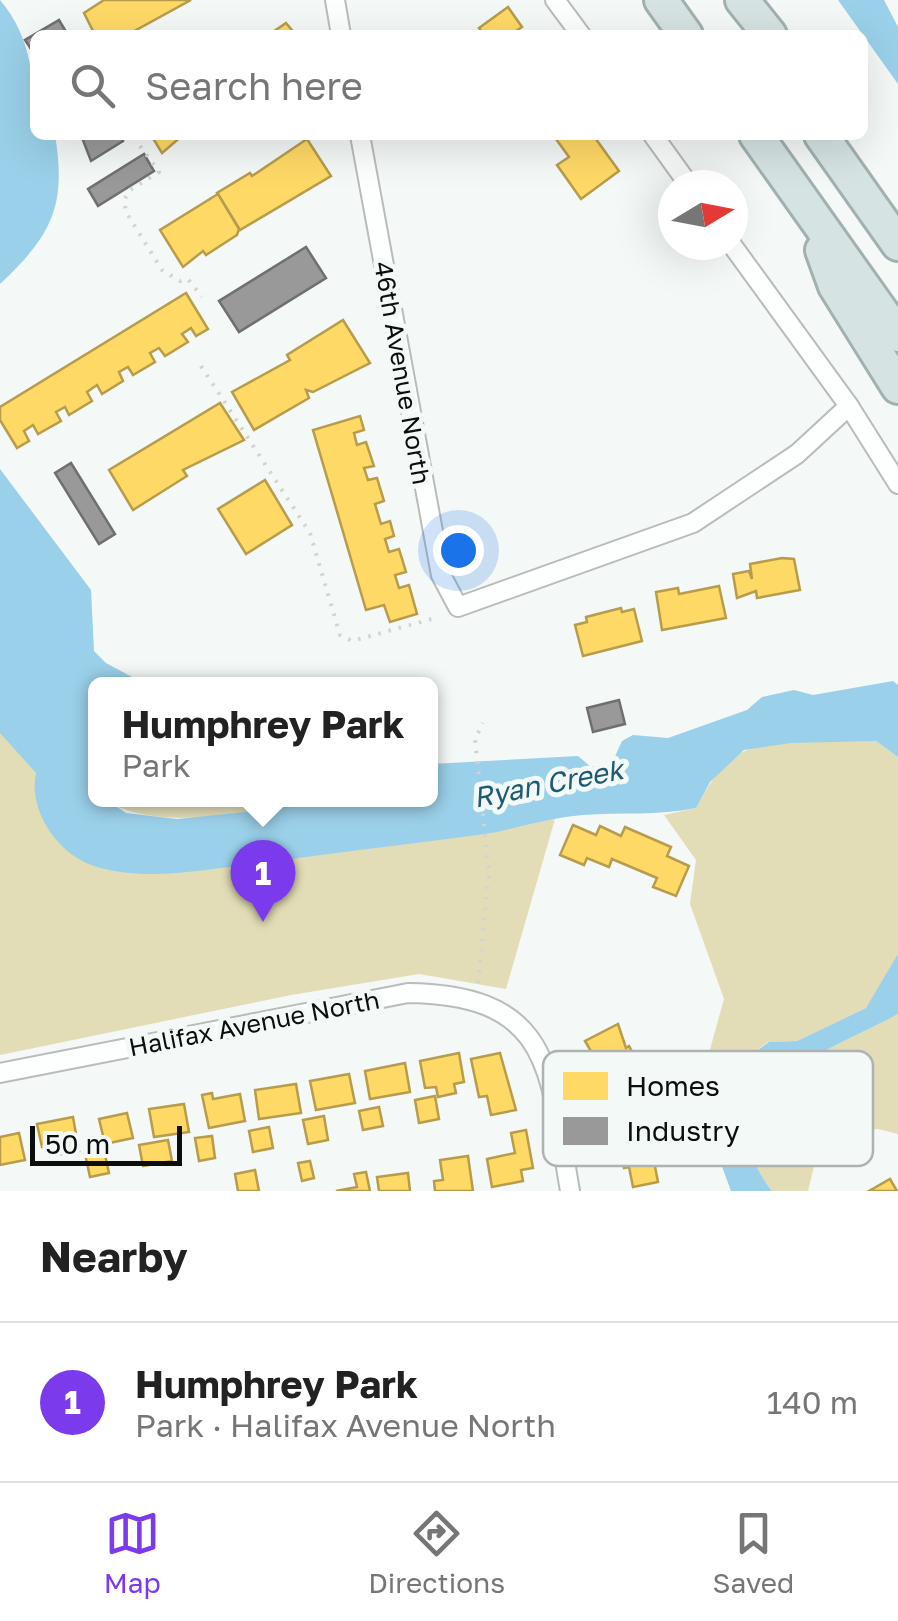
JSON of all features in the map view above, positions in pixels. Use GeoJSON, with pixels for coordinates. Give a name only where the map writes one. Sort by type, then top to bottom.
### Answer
{"type":"FeatureCollection","features":[{"type":"Feature","properties":{"kind":"highway"},"geometry":{"type":"LineString","coordinates":[[661,0],[682,30]]}},
{"type":"Feature","properties":{"kind":"highway"},"geometry":{"type":"LineString","coordinates":[[726,0],[747,30]]}},
{"type":"Feature","properties":{"kind":"highway"},"geometry":{"type":"LineString","coordinates":[[742,0],[766,30]]}},
{"type":"Feature","properties":{"kind":"highway"},"geometry":{"type":"LineString","coordinates":[[759,140],[898,335]]}},
{"type":"Feature","properties":{"kind":"highway"},"geometry":{"type":"LineString","coordinates":[[825,140],[898,244]]}},
{"type":"Feature","properties":{"kind":"highway"},"geometry":{"type":"LineString","coordinates":[[849,140],[898,206]]}},
{"type":"Feature","properties":{"kind":"highway"},"geometry":{"type":"LineString","coordinates":[[804,204],[835,286],[898,387]]}},
{"type":"Feature","properties":{"kind":"street"},"geometry":{"type":"LineString","coordinates":[[335,0],[340,30]]}},
{"type":"Feature","properties":{"kind":"street"},"geometry":{"type":"LineString","coordinates":[[555,0],[577,30]]}},
{"type":"Feature","properties":{"kind":"street","name":"46th Avenue North"},"geometry":{"type":"LineString","coordinates":[[361,140],[441,575],[458,607],[692,523],[797,454],[848,406]]}},
{"type":"Feature","properties":{"kind":"street"},"geometry":{"type":"LineString","coordinates":[[657,140],[678,170]]}},
{"type":"Feature","properties":{"kind":"street"},"geometry":{"type":"LineString","coordinates":[[743,260],[848,406],[898,484]]}},
{"type":"Feature","properties":{"kind":"street","name":"Halifax Avenue North"},"geometry":{"type":"LineString","coordinates":[[0,1073],[408,992],[476,998],[506,1012],[543,1065]]}},
{"type":"Feature","properties":{"kind":"street","name":"Halifax Avenue North"},"geometry":{"type":"LineString","coordinates":[[565,1166],[570,1191]]}},
{"type":"Feature","properties":{"kind":"path"},"geometry":{"type":"LineString","coordinates":[[140,146],[159,172],[130,190],[124,200],[126,212],[162,270],[180,281],[188,279],[202,297]]}},
{"type":"Feature","properties":{"kind":"path"},"geometry":{"type":"LineString","coordinates":[[202,366],[310,532],[340,634],[352,641],[439,617]]}},
{"type":"Feature","properties":{"kind":"path"},"geometry":{"type":"LineString","coordinates":[[476,998],[488,917],[487,844],[474,740],[483,723]]}},
{"type":"Feature","properties":{"kind":"shaded area"},"geometry":{"type":"Polygon","coordinates":[[[0,731],[42,780],[210,869],[483,834],[555,819],[506,989],[419,974],[291,995],[0,1055],[0,731]]]}},
{"type":"Feature","properties":{"kind":"shaded area"},"geometry":{"type":"Polygon","coordinates":[[[876,741],[898,757],[898,954],[866,1008],[797,1041],[768,1042],[755,1051],[710,1051],[724,999],[690,904],[696,860],[664,815],[696,808],[720,770],[741,753],[770,744],[876,741]]]}},
{"type":"Feature","properties":{"kind":"shaded area"},"geometry":{"type":"Polygon","coordinates":[[[121,807],[276,807],[177,818],[121,807]]]}},
{"type":"Feature","properties":{"kind":"shaded area"},"geometry":{"type":"Polygon","coordinates":[[[898,1014],[898,1134],[873,1129],[873,1051],[825,1051],[898,1014]]]}},
{"type":"Feature","properties":{"kind":"shaded area"},"geometry":{"type":"Polygon","coordinates":[[[758,1166],[814,1166],[808,1191],[772,1191],[758,1166]]]}},
{"type":"Feature","properties":{"kind":"water"},"geometry":{"type":"Polygon","coordinates":[[[0,0],[19,30],[30,64],[30,140],[56,140],[59,182],[43,235],[0,284],[0,0]]]}},
{"type":"Feature","properties":{"kind":"water"},"geometry":{"type":"Polygon","coordinates":[[[838,0],[884,0],[898,27],[898,84],[868,42],[868,30],[859,30],[838,0]]]}},
{"type":"Feature","properties":{"kind":"water","name":"Ryan Creek"},"geometry":{"type":"Polygon","coordinates":[[[0,469],[91,590],[94,651],[106,663],[132,677],[88,677],[88,807],[117,807],[126,813],[177,819],[278,807],[438,807],[438,764],[578,756],[591,767],[612,763],[622,741],[633,735],[668,738],[747,710],[762,697],[794,690],[813,695],[893,681],[898,685],[898,757],[876,741],[791,743],[744,750],[710,782],[696,808],[570,817],[478,835],[152,874],[113,871],[68,852],[41,816],[36,801],[36,773],[0,733],[0,469]]]}},
{"type":"Feature","properties":{"kind":"water"},"geometry":{"type":"Polygon","coordinates":[[[898,954],[898,1014],[825,1051],[756,1051],[769,1042],[797,1041],[866,1008],[898,954]]]}},
{"type":"Feature","properties":{"kind":"water"},"geometry":{"type":"Polygon","coordinates":[[[722,1166],[758,1166],[772,1191],[731,1191],[722,1166]]]}},
{"type":"Feature","properties":{"kind":"building: Homes"},"geometry":{"type":"Polygon","coordinates":[[[104,0],[191,0],[136,30],[92,30],[84,13],[104,0]]]}},
{"type":"Feature","properties":{"kind":"building: Homes"},"geometry":{"type":"Polygon","coordinates":[[[508,7],[522,27],[518,30],[479,28],[508,7]]]}},
{"type":"Feature","properties":{"kind":"building: Homes"},"geometry":{"type":"Polygon","coordinates":[[[154,140],[177,140],[162,153],[154,140]]]}},
{"type":"Feature","properties":{"kind":"building: Homes"},"geometry":{"type":"Polygon","coordinates":[[[308,140],[331,176],[240,230],[217,193],[250,173],[252,176],[308,140]]]}},
{"type":"Feature","properties":{"kind":"building: Homes"},"geometry":{"type":"Polygon","coordinates":[[[557,140],[597,140],[619,171],[581,199],[557,165],[569,157],[557,140]]]}},
{"type":"Feature","properties":{"kind":"building: Homes"},"geometry":{"type":"Polygon","coordinates":[[[218,194],[239,229],[237,235],[206,255],[203,251],[183,267],[160,230],[218,194]]]}},
{"type":"Feature","properties":{"kind":"building: Homes"},"geometry":{"type":"Polygon","coordinates":[[[186,293],[208,329],[196,336],[191,328],[182,334],[188,342],[165,356],[159,348],[150,353],[155,362],[133,375],[128,367],[119,372],[123,381],[102,394],[97,385],[87,392],[92,401],[69,415],[65,407],[56,412],[61,421],[38,434],[33,425],[24,431],[29,441],[17,448],[0,420],[0,407],[186,293]]]}},
{"type":"Feature","properties":{"kind":"building: Homes"},"geometry":{"type":"Polygon","coordinates":[[[343,320],[370,363],[313,392],[306,390],[309,398],[254,430],[232,392],[290,360],[287,355],[343,320]]]}},
{"type":"Feature","properties":{"kind":"building: Homes"},"geometry":{"type":"Polygon","coordinates":[[[220,403],[244,440],[183,470],[187,476],[133,510],[109,470],[220,403]]]}},
{"type":"Feature","properties":{"kind":"building: Homes"},"geometry":{"type":"Polygon","coordinates":[[[360,416],[364,430],[354,433],[357,445],[366,442],[374,466],[364,468],[368,480],[377,478],[384,501],[375,504],[381,524],[390,521],[394,536],[385,539],[389,552],[399,549],[406,572],[395,575],[399,588],[409,585],[417,614],[390,622],[384,605],[366,610],[313,430],[360,416]]]}},
{"type":"Feature","properties":{"kind":"building: Homes"},"geometry":{"type":"Polygon","coordinates":[[[265,480],[292,525],[246,554],[218,509],[265,480]]]}},
{"type":"Feature","properties":{"kind":"building: Homes"},"geometry":{"type":"Polygon","coordinates":[[[794,559],[800,590],[757,598],[756,591],[737,598],[733,574],[749,571],[752,579],[750,564],[794,559]]]}},
{"type":"Feature","properties":{"kind":"building: Homes"},"geometry":{"type":"Polygon","coordinates":[[[719,586],[726,618],[662,630],[656,592],[678,588],[679,594],[719,586]]]}},
{"type":"Feature","properties":{"kind":"building: Homes"},"geometry":{"type":"Polygon","coordinates":[[[621,608],[622,612],[634,609],[642,641],[583,656],[575,625],[587,622],[586,617],[621,608]]]}},
{"type":"Feature","properties":{"kind":"building: Homes"},"geometry":{"type":"Polygon","coordinates":[[[573,825],[596,835],[600,826],[621,836],[625,827],[671,847],[667,856],[689,866],[676,896],[653,887],[657,878],[612,859],[609,867],[587,858],[584,865],[560,855],[573,825]]]}},
{"type":"Feature","properties":{"kind":"building: Homes"},"geometry":{"type":"Polygon","coordinates":[[[618,1024],[626,1048],[629,1046],[632,1051],[591,1051],[585,1041],[618,1024]]]}},
{"type":"Feature","properties":{"kind":"building: Homes"},"geometry":{"type":"Polygon","coordinates":[[[459,1053],[464,1082],[454,1084],[456,1093],[438,1097],[436,1087],[425,1088],[420,1061],[459,1053]]]}},
{"type":"Feature","properties":{"kind":"building: Homes"},"geometry":{"type":"Polygon","coordinates":[[[500,1053],[516,1110],[491,1115],[487,1096],[479,1097],[471,1059],[500,1053]]]}},
{"type":"Feature","properties":{"kind":"building: Homes"},"geometry":{"type":"Polygon","coordinates":[[[405,1063],[410,1092],[370,1099],[365,1071],[405,1063]]]}},
{"type":"Feature","properties":{"kind":"building: Homes"},"geometry":{"type":"Polygon","coordinates":[[[349,1074],[355,1103],[316,1110],[310,1081],[349,1074]]]}},
{"type":"Feature","properties":{"kind":"building: Homes"},"geometry":{"type":"Polygon","coordinates":[[[296,1084],[301,1113],[259,1119],[255,1090],[296,1084]]]}},
{"type":"Feature","properties":{"kind":"building: Homes"},"geometry":{"type":"Polygon","coordinates":[[[212,1093],[213,1099],[240,1094],[245,1121],[209,1128],[202,1095],[212,1093]]]}},
{"type":"Feature","properties":{"kind":"building: Homes"},"geometry":{"type":"Polygon","coordinates":[[[435,1096],[439,1119],[419,1123],[415,1100],[435,1096]]]}},
{"type":"Feature","properties":{"kind":"building: Homes"},"geometry":{"type":"Polygon","coordinates":[[[184,1104],[189,1132],[154,1137],[149,1109],[184,1104]]]}},
{"type":"Feature","properties":{"kind":"building: Homes"},"geometry":{"type":"Polygon","coordinates":[[[379,1107],[383,1126],[363,1130],[359,1111],[379,1107]]]}},
{"type":"Feature","properties":{"kind":"building: Homes"},"geometry":{"type":"Polygon","coordinates":[[[127,1113],[133,1138],[105,1144],[99,1119],[127,1113]]]}},
{"type":"Feature","properties":{"kind":"building: Homes"},"geometry":{"type":"Polygon","coordinates":[[[324,1116],[328,1140],[308,1144],[303,1120],[324,1116]]]}},
{"type":"Feature","properties":{"kind":"building: Homes"},"geometry":{"type":"Polygon","coordinates":[[[73,1117],[79,1151],[50,1156],[48,1146],[42,1147],[37,1124],[73,1117]]]}},
{"type":"Feature","properties":{"kind":"building: Homes"},"geometry":{"type":"Polygon","coordinates":[[[269,1127],[273,1148],[253,1152],[249,1131],[269,1127]]]}},
{"type":"Feature","properties":{"kind":"building: Homes"},"geometry":{"type":"Polygon","coordinates":[[[526,1130],[533,1168],[521,1170],[523,1181],[492,1187],[487,1159],[515,1153],[511,1133],[526,1130]]]}},
{"type":"Feature","properties":{"kind":"building: Homes"},"geometry":{"type":"Polygon","coordinates":[[[19,1133],[25,1160],[0,1165],[0,1137],[19,1133]]]}},
{"type":"Feature","properties":{"kind":"building: Homes"},"geometry":{"type":"Polygon","coordinates":[[[212,1136],[215,1158],[199,1161],[195,1138],[212,1136]]]}},
{"type":"Feature","properties":{"kind":"building: Homes"},"geometry":{"type":"Polygon","coordinates":[[[168,1140],[172,1161],[143,1166],[139,1145],[168,1140]]]}},
{"type":"Feature","properties":{"kind":"building: Homes"},"geometry":{"type":"Polygon","coordinates":[[[104,1150],[109,1173],[90,1177],[85,1154],[104,1150]]]}},
{"type":"Feature","properties":{"kind":"building: Homes"},"geometry":{"type":"Polygon","coordinates":[[[468,1156],[473,1191],[435,1191],[434,1181],[443,1180],[440,1160],[468,1156]]]}},
{"type":"Feature","properties":{"kind":"building: Homes"},"geometry":{"type":"Polygon","coordinates":[[[310,1161],[314,1178],[302,1181],[298,1163],[310,1161]]]}},
{"type":"Feature","properties":{"kind":"building: Homes"},"geometry":{"type":"Polygon","coordinates":[[[624,1166],[655,1166],[658,1182],[633,1187],[629,1167],[624,1166]]]}},
{"type":"Feature","properties":{"kind":"building: Homes"},"geometry":{"type":"Polygon","coordinates":[[[255,1170],[259,1191],[238,1191],[235,1174],[255,1170]]]}},
{"type":"Feature","properties":{"kind":"building: Homes"},"geometry":{"type":"Polygon","coordinates":[[[366,1172],[370,1191],[336,1191],[357,1187],[354,1174],[366,1172]]]}},
{"type":"Feature","properties":{"kind":"building: Homes"},"geometry":{"type":"Polygon","coordinates":[[[408,1173],[410,1191],[379,1191],[377,1177],[408,1173]]]}},
{"type":"Feature","properties":{"kind":"building: Homes"},"geometry":{"type":"Polygon","coordinates":[[[890,1179],[897,1191],[869,1191],[890,1179]]]}},
{"type":"Feature","properties":{"kind":"building: Industry"},"geometry":{"type":"Polygon","coordinates":[[[59,20],[65,30],[42,30],[59,20]]]}},
{"type":"Feature","properties":{"kind":"building: Industry"},"geometry":{"type":"Polygon","coordinates":[[[83,140],[122,140],[123,141],[91,161],[83,140]]]}},
{"type":"Feature","properties":{"kind":"building: Industry"},"geometry":{"type":"Polygon","coordinates":[[[144,154],[154,171],[98,206],[88,189],[144,154]]]}},
{"type":"Feature","properties":{"kind":"building: Industry"},"geometry":{"type":"Polygon","coordinates":[[[306,247],[326,278],[239,332],[219,301],[306,247]]]}},
{"type":"Feature","properties":{"kind":"building: Industry"},"geometry":{"type":"Polygon","coordinates":[[[71,463],[115,534],[99,544],[55,473],[71,463]]]}},
{"type":"Feature","properties":{"kind":"building: Industry"},"geometry":{"type":"Polygon","coordinates":[[[619,700],[625,724],[593,732],[587,708],[619,700]]]}},
{"type":"Feature","properties":{"kind":"place","name":"Humphrey Park"},"geometry":{"type":"Point","coordinates":[263,922]}}]}
